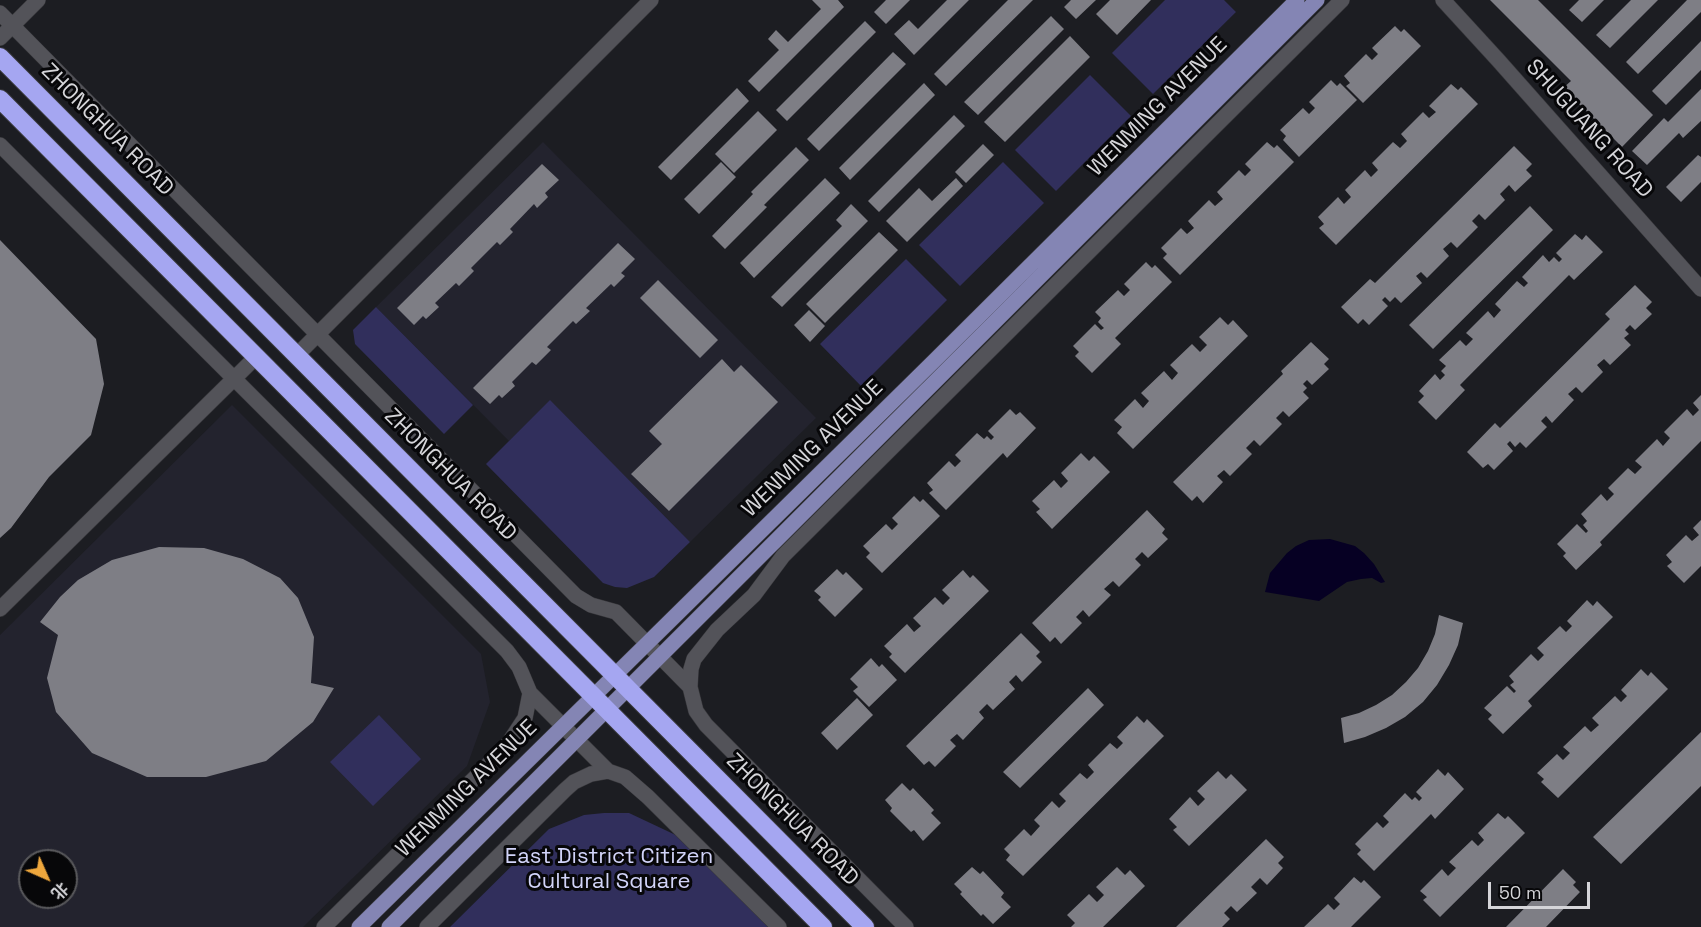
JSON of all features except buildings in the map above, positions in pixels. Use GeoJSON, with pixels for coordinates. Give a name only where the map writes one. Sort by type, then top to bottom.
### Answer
{"type":"FeatureCollection","features":[{"type":"Feature","properties":{"kind":"highway","name":"ZHONGHUA ROAD"},"geometry":{"type":"LineString","coordinates":[[0,57],[864,927]]}},
{"type":"Feature","properties":{"kind":"highway"},"geometry":{"type":"LineString","coordinates":[[0,99],[823,927]]}},
{"type":"Feature","properties":{"kind":"main road","name":"WENMING AVENUE"},"geometry":{"type":"LineString","coordinates":[[359,927],[1297,0]]}},
{"type":"Feature","properties":{"kind":"main road","name":"WENMING AVENUE"},"geometry":{"type":"LineString","coordinates":[[390,927],[1317,0]]}},
{"type":"Feature","properties":{"kind":"street"},"geometry":{"type":"LineString","coordinates":[[0,38],[38,0]]}},
{"type":"Feature","properties":{"kind":"street"},"geometry":{"type":"LineString","coordinates":[[297,356],[651,0]]}},
{"type":"Feature","properties":{"kind":"street"},"geometry":{"type":"LineString","coordinates":[[906,927],[706,725],[696,711],[690,687],[694,659],[717,630],[754,595],[783,556],[1342,0]]}},
{"type":"Feature","properties":{"kind":"street","name":"SHUGUANG ROAD"},"geometry":{"type":"LineString","coordinates":[[1443,0],[1701,289]]}},
{"type":"Feature","properties":{"kind":"street"},"geometry":{"type":"LineString","coordinates":[[0,13],[576,596],[591,605],[616,612],[690,687]]}},
{"type":"Feature","properties":{"kind":"street"},"geometry":{"type":"LineString","coordinates":[[0,145],[507,651],[519,667],[530,693],[608,771],[625,777],[648,797],[779,927]]}},
{"type":"Feature","properties":{"kind":"street"},"geometry":{"type":"LineString","coordinates":[[0,609],[257,356]]}},
{"type":"Feature","properties":{"kind":"street"},"geometry":{"type":"LineString","coordinates":[[324,927],[506,747],[525,718],[530,693]]}},
{"type":"Feature","properties":{"kind":"street"},"geometry":{"type":"LineString","coordinates":[[427,927],[574,782],[591,774],[608,771]]}},
{"type":"Feature","properties":{"kind":"shaded area"},"geometry":{"type":"Polygon","coordinates":[[[543,142],[816,418],[690,542],[550,401],[509,441],[376,307],[543,142]]]}},
{"type":"Feature","properties":{"kind":"shaded area"},"geometry":{"type":"Polygon","coordinates":[[[232,405],[481,654],[490,702],[467,766],[303,927],[0,927],[0,635],[232,405]]]}},
{"type":"Feature","properties":{"kind":"shaded area"},"geometry":{"type":"Polygon","coordinates":[[[1330,539],[1355,546],[1364,553],[1385,582],[1381,583],[1372,578],[1347,582],[1319,601],[1265,592],[1270,573],[1287,553],[1309,540],[1330,539]]]}},
{"type":"Feature","properties":{"kind":"green space"},"geometry":{"type":"Polygon","coordinates":[[[1165,0],[1224,0],[1236,12],[1153,94],[1112,53],[1165,0]]]}},
{"type":"Feature","properties":{"kind":"green space"},"geometry":{"type":"Polygon","coordinates":[[[1090,75],[1131,116],[1056,191],[1015,150],[1090,75]]]}},
{"type":"Feature","properties":{"kind":"green space"},"geometry":{"type":"Polygon","coordinates":[[[1003,162],[1044,203],[960,286],[919,245],[1003,162]]]}},
{"type":"Feature","properties":{"kind":"green space"},"geometry":{"type":"Polygon","coordinates":[[[906,259],[947,300],[861,386],[820,344],[906,259]]]}},
{"type":"Feature","properties":{"kind":"green space"},"geometry":{"type":"Polygon","coordinates":[[[376,307],[473,405],[444,434],[355,344],[353,330],[376,307]]]}},
{"type":"Feature","properties":{"kind":"green space"},"geometry":{"type":"Polygon","coordinates":[[[550,400],[690,542],[654,577],[627,588],[603,583],[486,464],[550,400]]]}},
{"type":"Feature","properties":{"kind":"green space"},"geometry":{"type":"Polygon","coordinates":[[[379,715],[421,759],[373,806],[330,762],[379,715]]]}},
{"type":"Feature","properties":{"kind":"green space","name":"East District Citizen Cultural Square"},"geometry":{"type":"Polygon","coordinates":[[[629,813],[682,838],[768,927],[450,927],[549,829],[584,815],[629,813]]]}}]}
